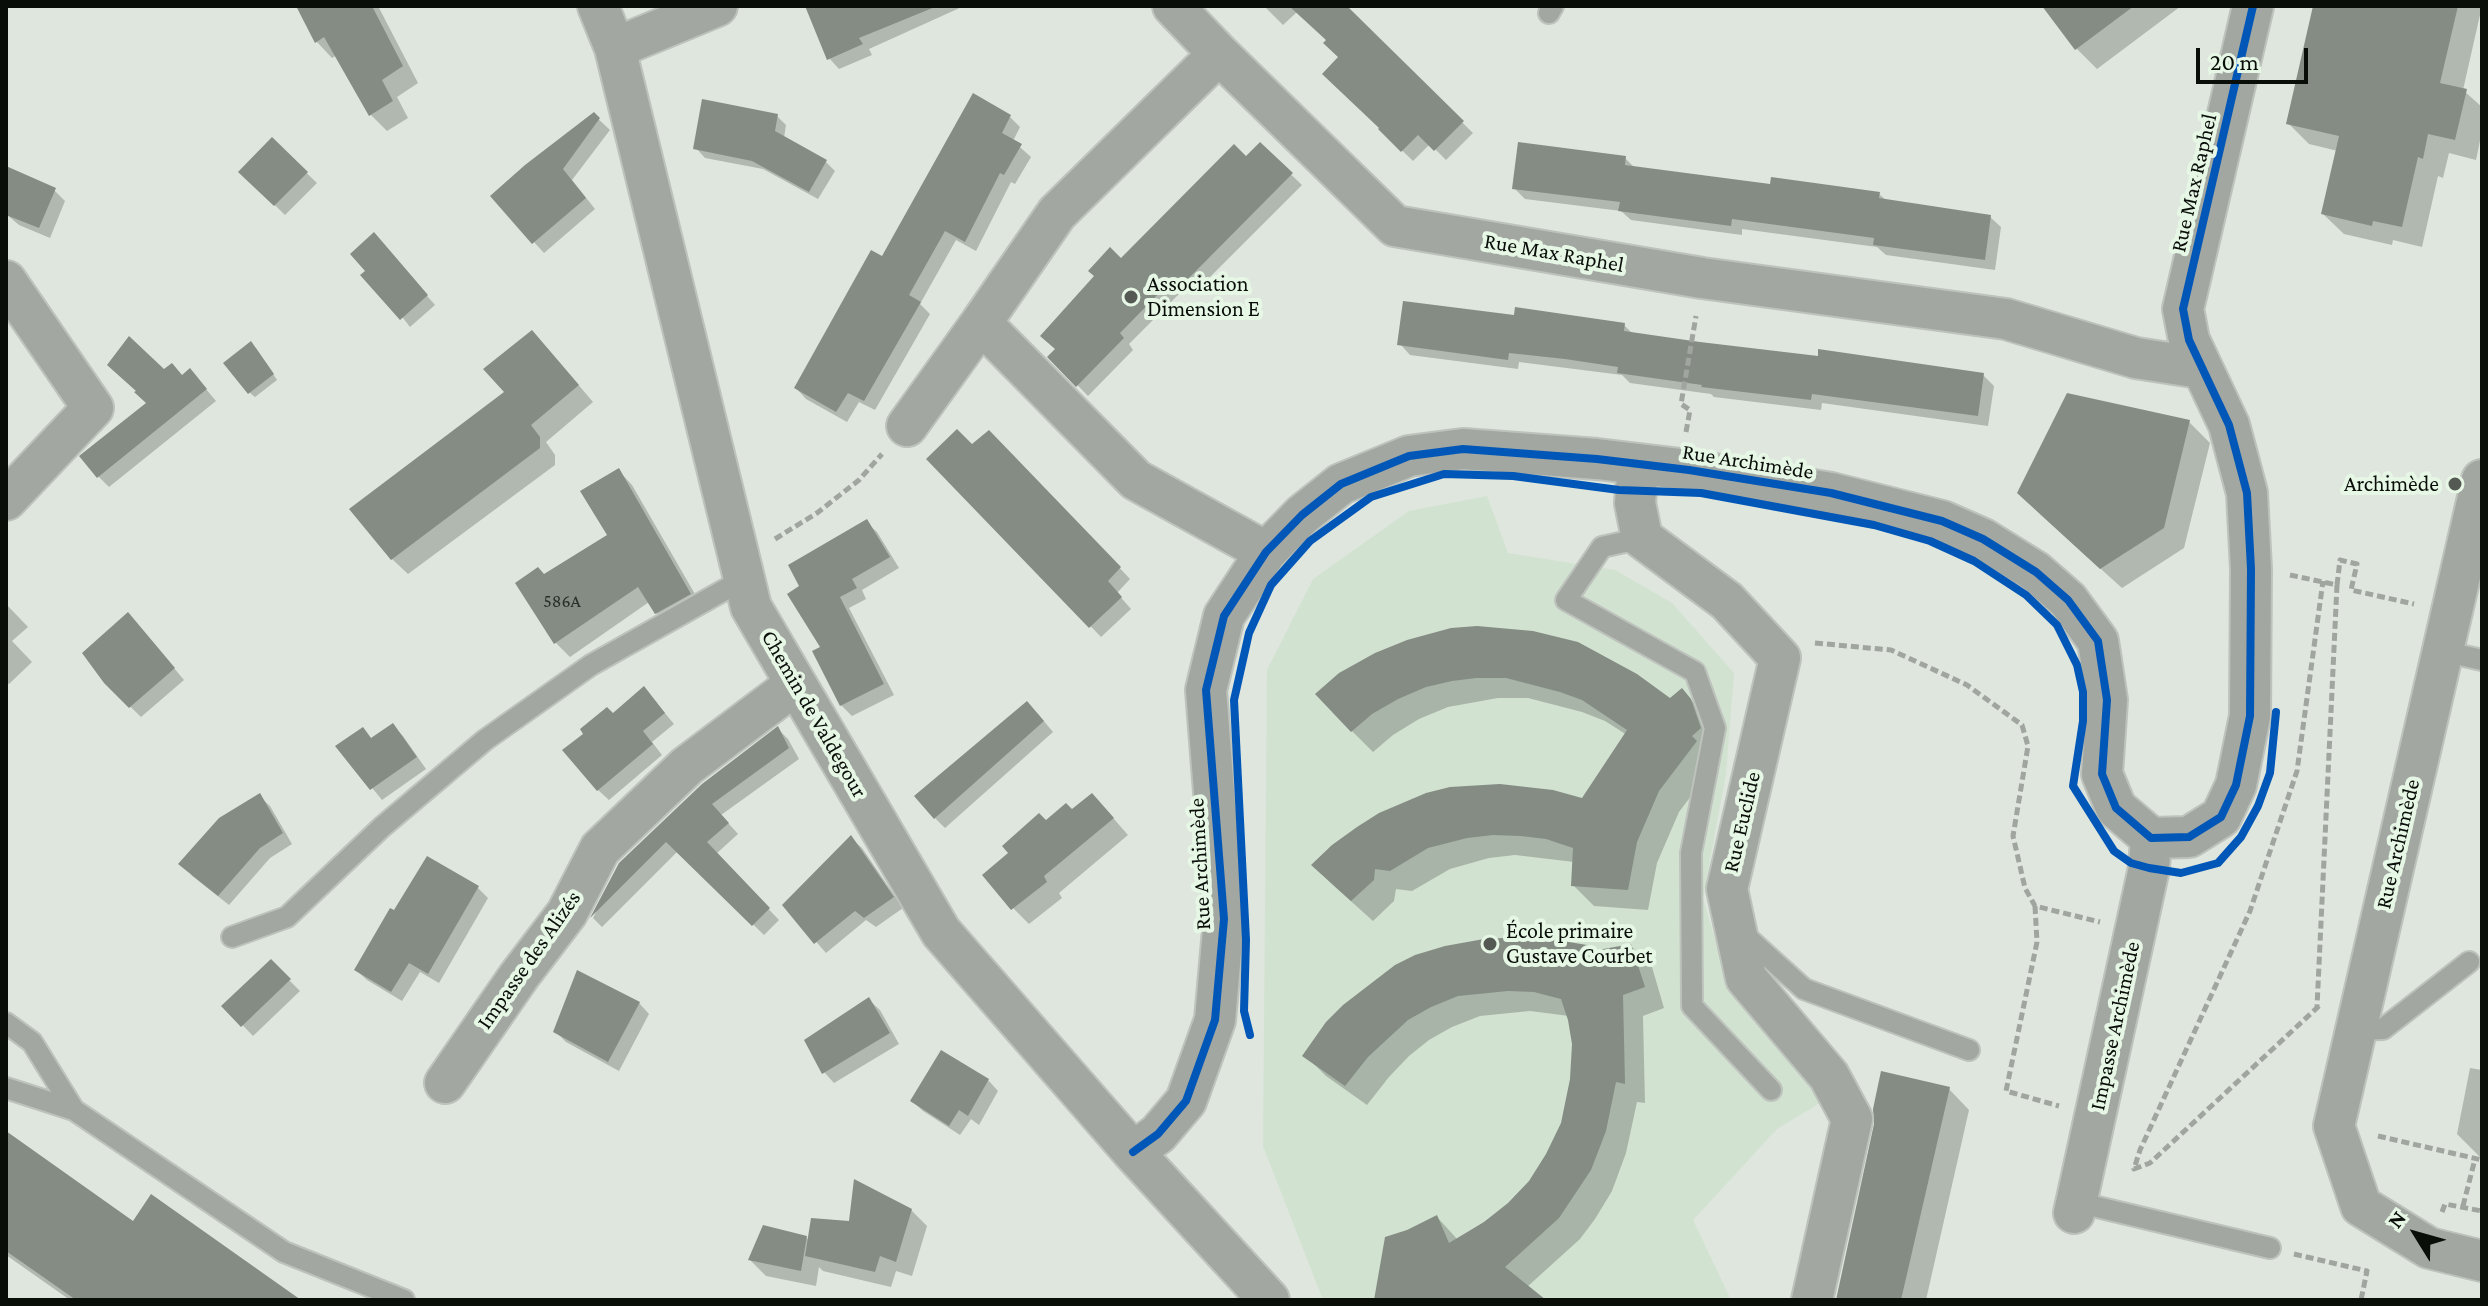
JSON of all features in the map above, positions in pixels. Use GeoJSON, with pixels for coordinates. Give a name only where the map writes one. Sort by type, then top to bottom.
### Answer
{"type":"FeatureCollection","features":[{"type":"Feature","properties":{"kind":"street","name":"Chemin de Valdegour"},"geometry":{"type":"LineString","coordinates":[[598,6],[615,48],[751,607],[941,932],[1133,1152],[1269,1300]]}},
{"type":"Feature","properties":{"kind":"street"},"geometry":{"type":"LineString","coordinates":[[615,48],[717,6]]}},
{"type":"Feature","properties":{"kind":"street","name":"Rue Max Raphel"},"geometry":{"type":"LineString","coordinates":[[1173,6],[1395,226],[1702,278],[2006,319],[2136,358],[2200,368]]}},
{"type":"Feature","properties":{"kind":"street","name":"Rue Max Raphel"},"geometry":{"type":"LineString","coordinates":[[2200,368],[2189,340],[2183,309],[2253,6]]}},
{"type":"Feature","properties":{"kind":"street"},"geometry":{"type":"LineString","coordinates":[[907,426],[1057,213],[1219,54]]}},
{"type":"Feature","properties":{"kind":"street"},"geometry":{"type":"LineString","coordinates":[[6,281],[93,408],[6,500]]}},
{"type":"Feature","properties":{"kind":"street"},"geometry":{"type":"LineString","coordinates":[[981,323],[1136,480],[1266,552]]}},
{"type":"Feature","properties":{"kind":"street"},"geometry":{"type":"LineString","coordinates":[[2151,838],[2189,837],[2221,817],[2236,785],[2250,716],[2251,569],[2247,493],[2229,425],[2200,368]]}},
{"type":"Feature","properties":{"kind":"street","name":"Rue Archimède"},"geometry":{"type":"LineString","coordinates":[[1133,1152],[1158,1134],[1186,1101],[1215,1020],[1224,919],[1206,690],[1224,616],[1266,552],[1302,515],[1341,484],[1409,456],[1463,449],[1597,459],[1689,470],[1831,493],[1942,521],[1990,542],[2036,572],[2068,600],[2098,641],[2107,700],[2102,774],[2116,808],[2151,838]]}},
{"type":"Feature","properties":{"kind":"street"},"geometry":{"type":"LineString","coordinates":[[1638,464],[1635,503],[1642,538],[1727,601],[1770,647]]}},
{"type":"Feature","properties":{"kind":"street","name":"Rue Archimède"},"geometry":{"type":"LineString","coordinates":[[2334,1126],[2482,480]]}},
{"type":"Feature","properties":{"kind":"street","name":"Rue Euclide"},"geometry":{"type":"LineString","coordinates":[[1770,647],[1780,658],[1727,889],[1746,978],[1829,1076],[1852,1119],[1812,1300]]}},
{"type":"Feature","properties":{"kind":"street","name":"Impasse des Alizés"},"geometry":{"type":"LineString","coordinates":[[445,1083],[567,913],[600,849],[687,766],[796,684]]}},
{"type":"Feature","properties":{"kind":"street","name":"Impasse Archimède"},"geometry":{"type":"LineString","coordinates":[[2075,1207],[2149,868],[2151,838]]}},
{"type":"Feature","properties":{"kind":"street"},"geometry":{"type":"LineString","coordinates":[[2334,1126],[2361,1206],[2429,1248],[2482,1261]]}},
{"type":"Feature","properties":{"kind":"lane"},"geometry":{"type":"LineString","coordinates":[[1642,538],[1602,547],[1566,600],[1695,672],[1715,728],[1691,853],[1692,1006],[1771,1090]]}},
{"type":"Feature","properties":{"kind":"lane"},"geometry":{"type":"LineString","coordinates":[[232,937],[287,917],[382,827],[485,740],[591,665],[741,566]]}},
{"type":"Feature","properties":{"kind":"lane"},"geometry":{"type":"LineString","coordinates":[[2442,651],[2482,660]]}},
{"type":"Feature","properties":{"kind":"lane"},"geometry":{"type":"LineString","coordinates":[[1734,926],[1804,989],[1969,1050]]}},
{"type":"Feature","properties":{"kind":"lane"},"geometry":{"type":"LineString","coordinates":[[2356,1030],[2383,1029],[2469,962]]}},
{"type":"Feature","properties":{"kind":"lane"},"geometry":{"type":"LineString","coordinates":[[6,1023],[32,1042],[74,1110]]}},
{"type":"Feature","properties":{"kind":"lane"},"geometry":{"type":"LineString","coordinates":[[6,1088],[74,1110],[284,1252],[380,1296],[404,1300]]}},
{"type":"Feature","properties":{"kind":"lane"},"geometry":{"type":"LineString","coordinates":[[2075,1207],[2270,1248]]}},
{"type":"Feature","properties":{"kind":"path"},"geometry":{"type":"LineString","coordinates":[[1685,440],[1690,410],[1681,404],[1702,278]]}},
{"type":"Feature","properties":{"kind":"path"},"geometry":{"type":"LineString","coordinates":[[741,566],[763,546],[817,513],[859,480],[907,426]]}},
{"type":"Feature","properties":{"kind":"path"},"geometry":{"type":"LineString","coordinates":[[2317,1010],[2340,560],[2357,564],[2351,590],[2415,604]]}},
{"type":"Feature","properties":{"kind":"path"},"geometry":{"type":"LineString","coordinates":[[2277,573],[2337,585]]}},
{"type":"Feature","properties":{"kind":"path"},"geometry":{"type":"LineString","coordinates":[[2134,1169],[2250,911],[2297,771],[2323,581]]}},
{"type":"Feature","properties":{"kind":"path"},"geometry":{"type":"LineString","coordinates":[[1770,647],[1801,641],[1891,650],[1967,685],[2022,725],[2028,746],[2013,836],[2025,888],[2035,906],[2037,942],[2006,1091],[2095,1116]]}},
{"type":"Feature","properties":{"kind":"path"},"geometry":{"type":"LineString","coordinates":[[2035,906],[2135,931]]}},
{"type":"Feature","properties":{"kind":"path"},"geometry":{"type":"LineString","coordinates":[[2121,1165],[2134,1169],[2150,1163],[2317,1010],[2328,990]]}},
{"type":"Feature","properties":{"kind":"path"},"geometry":{"type":"LineString","coordinates":[[2334,1126],[2479,1159],[2463,1206]]}},
{"type":"Feature","properties":{"kind":"path"},"geometry":{"type":"LineString","coordinates":[[2270,1248],[2367,1271],[2361,1300]]}},
{"type":"Feature","properties":{"kind":"shaded area","name":"École primaire Gustave Courbet"},"geometry":{"type":"Polygon","coordinates":[[[1487,496],[1508,553],[1615,570],[1672,603],[1734,673],[1726,774],[1703,898],[1730,990],[1823,1101],[1777,1129],[1693,1220],[1731,1300],[1323,1300],[1263,1146],[1267,670],[1313,579],[1409,511],[1487,496]]]}},
{"type":"Feature","properties":{"kind":"building"},"geometry":{"type":"Polygon","coordinates":[[[296,6],[375,6],[373,8],[403,66],[382,80],[393,101],[369,116],[324,37],[315,43],[296,6]]]}},
{"type":"Feature","properties":{"kind":"building"},"geometry":{"type":"Polygon","coordinates":[[[805,6],[935,7],[859,38],[863,44],[827,60],[805,6]]]}},
{"type":"Feature","properties":{"kind":"building"},"geometry":{"type":"Polygon","coordinates":[[[1289,6],[1347,6],[1464,121],[1434,151],[1418,135],[1401,152],[1322,74],[1338,57],[1323,43],[1326,40],[1289,6]]]}},
{"type":"Feature","properties":{"kind":"building"},"geometry":{"type":"Polygon","coordinates":[[[2042,6],[2134,6],[2075,50],[2042,6]]]}},
{"type":"Feature","properties":{"kind":"building"},"geometry":{"type":"Polygon","coordinates":[[[2313,6],[2458,6],[2440,83],[2467,89],[2455,140],[2428,134],[2423,159],[2418,157],[2402,227],[2373,221],[2372,226],[2321,214],[2339,136],[2286,124],[2313,6]]]}},
{"type":"Feature","properties":{"kind":"building"},"geometry":{"type":"Polygon","coordinates":[[[973,93],[1011,115],[1002,133],[1022,144],[1004,175],[1000,173],[965,242],[945,231],[909,295],[921,302],[864,401],[848,393],[836,412],[794,388],[871,250],[882,256],[973,93]]]}},
{"type":"Feature","properties":{"kind":"building"},"geometry":{"type":"Polygon","coordinates":[[[702,99],[778,114],[775,131],[827,160],[809,192],[752,161],[693,149],[702,99]]]}},
{"type":"Feature","properties":{"kind":"building"},"geometry":{"type":"Polygon","coordinates":[[[594,112],[600,118],[563,169],[586,198],[532,244],[490,196],[594,112]]]}},
{"type":"Feature","properties":{"kind":"building"},"geometry":{"type":"Polygon","coordinates":[[[272,137],[308,172],[274,206],[238,172],[272,137]]]}},
{"type":"Feature","properties":{"kind":"building"},"geometry":{"type":"Polygon","coordinates":[[[1260,142],[1293,173],[1182,285],[1175,277],[1120,333],[1124,338],[1076,387],[1047,357],[1055,349],[1040,336],[1094,276],[1088,271],[1110,247],[1121,258],[1234,144],[1246,156],[1260,142]]]}},
{"type":"Feature","properties":{"kind":"building"},"geometry":{"type":"Polygon","coordinates":[[[1518,142],[1626,156],[1625,165],[1770,184],[1771,177],[1880,192],[1879,198],[1991,215],[1985,260],[1873,245],[1874,238],[1732,219],[1731,226],[1618,211],[1620,202],[1512,189],[1518,142]]]}},
{"type":"Feature","properties":{"kind":"building"},"geometry":{"type":"Polygon","coordinates":[[[6,166],[56,188],[39,228],[6,215],[6,166]]]}},
{"type":"Feature","properties":{"kind":"building"},"geometry":{"type":"Polygon","coordinates":[[[374,232],[428,295],[400,320],[360,275],[365,271],[350,254],[374,232]]]}},
{"type":"Feature","properties":{"kind":"building"},"geometry":{"type":"Polygon","coordinates":[[[1403,301],[1514,315],[1515,307],[1625,323],[1624,331],[1700,342],[1818,356],[1818,349],[1984,373],[1978,416],[1812,394],[1811,400],[1701,387],[1617,373],[1618,367],[1565,359],[1509,353],[1508,360],[1397,345],[1403,301]]]}},
{"type":"Feature","properties":{"kind":"building"},"geometry":{"type":"Polygon","coordinates":[[[532,330],[579,385],[531,425],[540,437],[540,448],[391,560],[349,509],[504,392],[483,369],[532,330]]]}},
{"type":"Feature","properties":{"kind":"building"},"geometry":{"type":"Polygon","coordinates":[[[129,336],[164,369],[172,363],[182,375],[190,368],[207,389],[97,478],[79,456],[146,403],[107,365],[129,336]]]}},
{"type":"Feature","properties":{"kind":"building"},"geometry":{"type":"Polygon","coordinates":[[[251,341],[274,374],[248,394],[223,363],[251,341]]]}},
{"type":"Feature","properties":{"kind":"building"},"geometry":{"type":"Polygon","coordinates":[[[2067,393],[2190,420],[2164,528],[2100,569],[2017,493],[2067,393]]]}},
{"type":"Feature","properties":{"kind":"building"},"geometry":{"type":"Polygon","coordinates":[[[957,429],[972,444],[989,430],[1121,567],[1108,581],[1122,597],[1089,628],[926,459],[957,429]]]}},
{"type":"Feature","properties":{"kind":"building"},"geometry":{"type":"Polygon","coordinates":[[[619,468],[691,594],[655,614],[638,587],[554,644],[515,583],[538,567],[544,574],[607,535],[580,491],[619,468]]]}},
{"type":"Feature","properties":{"kind":"building"},"geometry":{"type":"Polygon","coordinates":[[[867,519],[890,557],[852,579],[857,588],[840,597],[884,684],[840,706],[812,651],[820,647],[787,594],[799,586],[788,565],[867,519]]]}},
{"type":"Feature","properties":{"kind":"building"},"geometry":{"type":"Polygon","coordinates":[[[128,612],[175,668],[129,708],[104,683],[82,653],[128,612]]]}},
{"type":"Feature","properties":{"kind":"building"},"geometry":{"type":"Polygon","coordinates":[[[1477,626],[1533,631],[1578,642],[1637,674],[1670,698],[1682,688],[1691,699],[1701,728],[1692,736],[1697,741],[1659,791],[1637,842],[1628,890],[1571,886],[1573,848],[1546,839],[1521,836],[1467,838],[1428,848],[1390,871],[1375,869],[1374,880],[1351,901],[1311,865],[1332,845],[1379,813],[1426,793],[1450,787],[1500,784],[1553,790],[1582,798],[1627,730],[1582,700],[1506,678],[1452,681],[1426,687],[1398,699],[1372,714],[1351,732],[1315,694],[1339,673],[1375,653],[1451,628],[1477,626]]]}},
{"type":"Feature","properties":{"kind":"building"},"geometry":{"type":"Polygon","coordinates":[[[644,686],[665,713],[643,731],[653,744],[597,791],[562,750],[583,734],[580,729],[607,707],[613,713],[644,686]]]}},
{"type":"Feature","properties":{"kind":"building"},"geometry":{"type":"Polygon","coordinates":[[[1027,701],[1044,721],[934,819],[914,796],[1027,701]]]}},
{"type":"Feature","properties":{"kind":"building"},"geometry":{"type":"Polygon","coordinates":[[[393,723],[417,757],[370,790],[335,746],[363,727],[371,738],[393,723]]]}},
{"type":"Feature","properties":{"kind":"building"},"geometry":{"type":"Polygon","coordinates":[[[778,726],[789,748],[712,804],[729,823],[707,842],[770,908],[752,926],[666,842],[590,918],[619,863],[702,784],[778,726]]]}},
{"type":"Feature","properties":{"kind":"building"},"geometry":{"type":"Polygon","coordinates":[[[260,793],[283,833],[260,848],[218,896],[178,864],[219,818],[260,793]]]}},
{"type":"Feature","properties":{"kind":"building"},"geometry":{"type":"Polygon","coordinates":[[[1092,793],[1114,818],[1044,876],[1047,882],[1011,910],[982,875],[1008,853],[1002,846],[1039,813],[1046,820],[1066,803],[1072,809],[1092,793]]]}},
{"type":"Feature","properties":{"kind":"building"},"geometry":{"type":"Polygon","coordinates":[[[851,835],[894,897],[864,918],[855,911],[814,944],[782,905],[851,835]]]}},
{"type":"Feature","properties":{"kind":"building"},"geometry":{"type":"Polygon","coordinates":[[[427,856],[479,886],[428,974],[409,963],[391,992],[354,970],[390,908],[394,910],[427,856]]]}},
{"type":"Feature","properties":{"kind":"building"},"geometry":{"type":"Polygon","coordinates":[[[1524,937],[1587,945],[1598,950],[1631,944],[1645,987],[1623,995],[1625,1084],[1616,1082],[1606,1131],[1591,1170],[1559,1218],[1505,1267],[1546,1300],[1374,1300],[1385,1237],[1437,1215],[1449,1243],[1484,1222],[1529,1181],[1561,1123],[1570,1079],[1572,1044],[1568,1020],[1561,999],[1534,992],[1458,996],[1408,1020],[1368,1057],[1345,1086],[1302,1056],[1326,1022],[1343,1005],[1395,965],[1445,946],[1484,939],[1524,937]]]}},
{"type":"Feature","properties":{"kind":"building"},"geometry":{"type":"Polygon","coordinates":[[[271,959],[291,979],[241,1027],[221,1006],[271,959]]]}},
{"type":"Feature","properties":{"kind":"building"},"geometry":{"type":"Polygon","coordinates":[[[577,970],[640,1002],[608,1062],[553,1032],[577,970]]]}},
{"type":"Feature","properties":{"kind":"building"},"geometry":{"type":"Polygon","coordinates":[[[869,997],[890,1033],[822,1074],[804,1040],[869,997]]]}},
{"type":"Feature","properties":{"kind":"building"},"geometry":{"type":"Polygon","coordinates":[[[941,1050],[989,1079],[968,1116],[959,1110],[949,1126],[910,1101],[941,1050]]]}},
{"type":"Feature","properties":{"kind":"building"},"geometry":{"type":"Polygon","coordinates":[[[1881,1071],[1950,1087],[1901,1300],[1836,1300],[1874,1124],[1873,1109],[1881,1071]]]}},
{"type":"Feature","properties":{"kind":"building"},"geometry":{"type":"Polygon","coordinates":[[[6,1131],[133,1221],[151,1194],[301,1300],[76,1300],[6,1251],[6,1131]]]}},
{"type":"Feature","properties":{"kind":"building"},"geometry":{"type":"Polygon","coordinates":[[[854,1179],[912,1209],[896,1262],[880,1256],[875,1272],[805,1256],[811,1218],[849,1221],[854,1179]]]}},
{"type":"Feature","properties":{"kind":"building"},"geometry":{"type":"Polygon","coordinates":[[[763,1225],[807,1236],[801,1271],[748,1260],[763,1225]]]}},
{"type":"Feature","properties":{"kind":"cycle path"},"geometry":{"type":"LineString","coordinates":[[1133,1152],[1158,1134],[1186,1101],[1215,1020],[1224,919],[1206,690],[1224,616],[1266,552],[1302,515],[1341,484],[1409,456],[1463,449],[1597,459],[1689,470],[1831,493],[1942,521],[1983,539],[2036,572],[2068,600],[2098,641],[2107,700],[2102,774],[2116,808],[2151,838],[2189,837],[2221,817],[2236,785],[2250,716],[2251,569],[2247,493],[2229,425],[2189,340],[2183,309],[2253,6]]}},
{"type":"Feature","properties":{"kind":"cycle path"},"geometry":{"type":"LineString","coordinates":[[1250,1035],[1244,1011],[1246,940],[1234,700],[1249,633],[1271,585],[1310,541],[1371,497],[1444,474],[1513,476],[1619,490],[1701,493],[1874,525],[1930,541],[1974,561],[2026,595],[2057,625],[2077,665],[2083,692],[2083,721],[2073,786],[2114,851],[2131,863],[2181,873],[2218,863],[2241,837],[2258,806],[2270,773],[2276,712]]}},
{"type":"Feature","properties":{"kind":"place","name":"Association Dimension E"},"geometry":{"type":"Point","coordinates":[1131,297]}},
{"type":"Feature","properties":{"kind":"place","name":"Archimède"},"geometry":{"type":"Point","coordinates":[2455,484]}},
{"type":"Feature","properties":{"kind":"place","name":"École primaire Gustave Courbet"},"geometry":{"type":"Point","coordinates":[1490,944]}}]}
